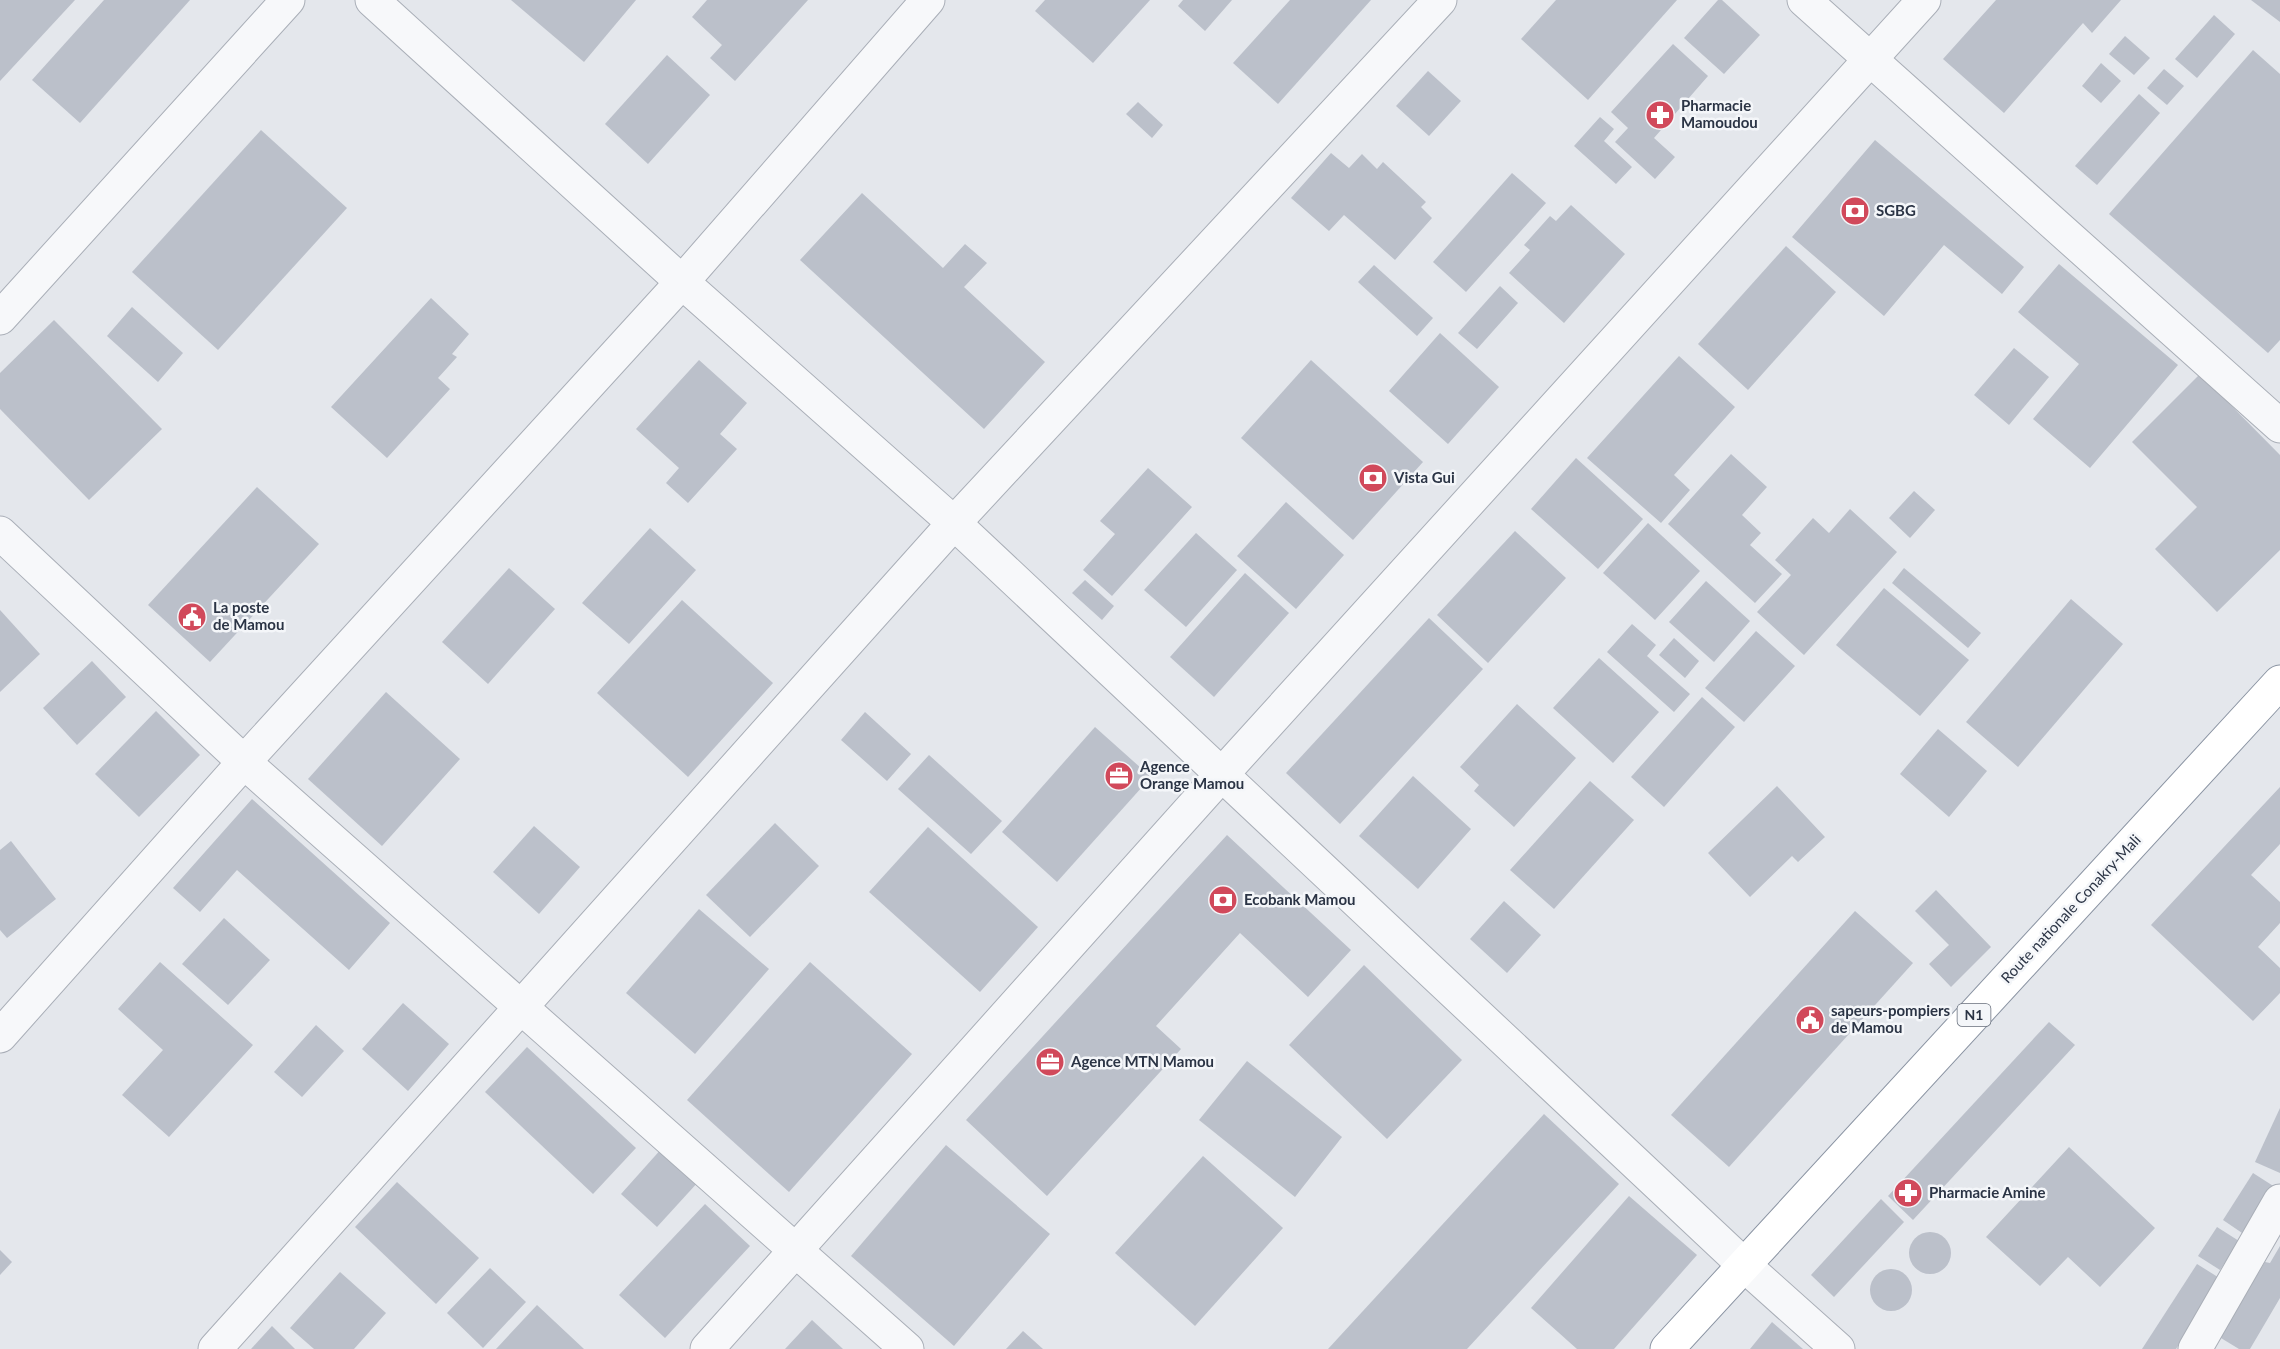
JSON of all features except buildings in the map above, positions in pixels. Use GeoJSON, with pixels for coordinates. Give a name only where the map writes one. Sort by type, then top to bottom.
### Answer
{"type":"FeatureCollection","features":[{"type":"Feature","properties":{"kind":"highway","name":"Route nationale Conakry-Mali"},"geometry":{"type":"LineString","coordinates":[[1667,1349],[2280,682]]}},
{"type":"Feature","properties":{"kind":"street"},"geometry":{"type":"LineString","coordinates":[[0,318],[288,0]]}},
{"type":"Feature","properties":{"kind":"street"},"geometry":{"type":"LineString","coordinates":[[372,0],[682,282],[954,523],[1223,773],[1744,1265],[1838,1349]]}},
{"type":"Feature","properties":{"kind":"street"},"geometry":{"type":"LineString","coordinates":[[0,1036],[244,762],[682,282],[928,0]]}},
{"type":"Feature","properties":{"kind":"street"},"geometry":{"type":"LineString","coordinates":[[215,1349],[954,523],[1440,0]]}},
{"type":"Feature","properties":{"kind":"street"},"geometry":{"type":"LineString","coordinates":[[1804,0],[2280,426]]}},
{"type":"Feature","properties":{"kind":"street"},"geometry":{"type":"LineString","coordinates":[[708,1349],[1223,773],[1924,0]]}},
{"type":"Feature","properties":{"kind":"street"},"geometry":{"type":"LineString","coordinates":[[0,533],[244,762],[907,1349]]}},
{"type":"Feature","properties":{"kind":"street"},"geometry":{"type":"LineString","coordinates":[[2195,1349],[2280,1201]]}},
{"type":"Feature","properties":{"kind":"place","name":"Pharmacie Mamoudou"},"geometry":{"type":"Point","coordinates":[1660,115]}},
{"type":"Feature","properties":{"kind":"place","name":"SGBG"},"geometry":{"type":"Point","coordinates":[1855,211]}},
{"type":"Feature","properties":{"kind":"place","name":"Vista Gui"},"geometry":{"type":"Point","coordinates":[1373,478]}},
{"type":"Feature","properties":{"kind":"place","name":"La poste de Mamou"},"geometry":{"type":"Point","coordinates":[192,617]}},
{"type":"Feature","properties":{"kind":"place","name":"Agence Orange Mamou"},"geometry":{"type":"Point","coordinates":[1119,776]}},
{"type":"Feature","properties":{"kind":"place","name":"Ecobank Mamou"},"geometry":{"type":"Point","coordinates":[1223,900]}},
{"type":"Feature","properties":{"kind":"place","name":"sapeurs-pompiers de Mamou"},"geometry":{"type":"Point","coordinates":[1810,1020]}},
{"type":"Feature","properties":{"kind":"place","name":"Agence MTN Mamou"},"geometry":{"type":"Point","coordinates":[1050,1062]}},
{"type":"Feature","properties":{"kind":"place","name":"Pharmacie Amine"},"geometry":{"type":"Point","coordinates":[1908,1193]}}]}
